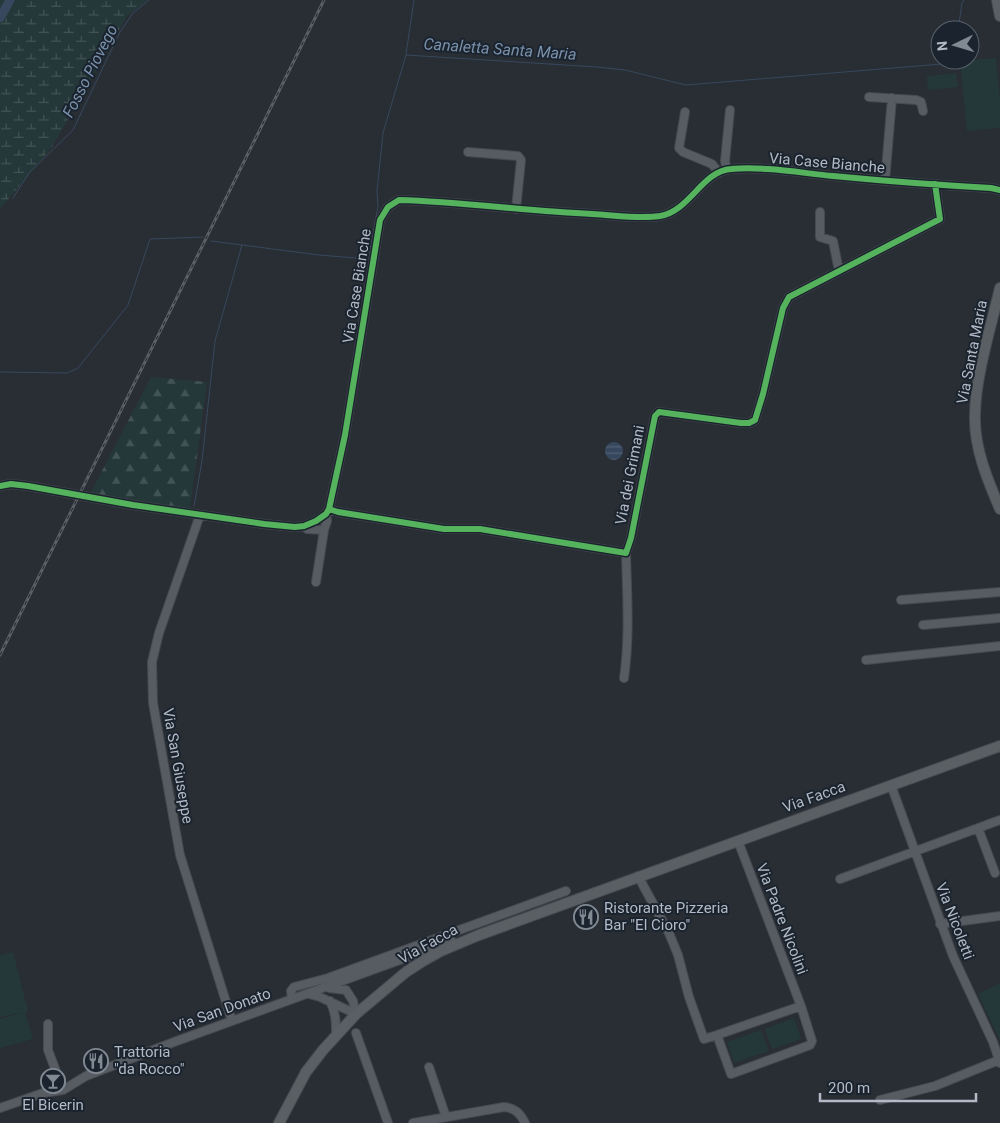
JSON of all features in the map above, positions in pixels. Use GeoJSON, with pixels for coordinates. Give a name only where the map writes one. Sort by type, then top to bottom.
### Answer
{"type":"FeatureCollection","features":[{"type":"Feature","properties":{"kind":"main road"},"geometry":{"type":"LineString","coordinates":[[997,0],[1000,16]]}},
{"type":"Feature","properties":{"kind":"main road","name":"Via Santa Maria"},"geometry":{"type":"LineString","coordinates":[[1000,288],[980,376],[974,417],[980,452],[989,484],[1000,509]]}},
{"type":"Feature","properties":{"kind":"main road","name":"Via Facca"},"geometry":{"type":"LineString","coordinates":[[279,1123],[306,1072],[336,1035],[356,1014],[406,972],[441,951],[478,935],[638,876],[1000,746]]}},
{"type":"Feature","properties":{"kind":"street"},"geometry":{"type":"LineString","coordinates":[[870,97],[916,100],[921,102],[923,111]]}},
{"type":"Feature","properties":{"kind":"street"},"geometry":{"type":"LineString","coordinates":[[885,181],[892,98]]}},
{"type":"Feature","properties":{"kind":"street"},"geometry":{"type":"LineString","coordinates":[[685,112],[680,148],[683,152],[712,164],[723,171],[730,110]]}},
{"type":"Feature","properties":{"kind":"street"},"geometry":{"type":"LineString","coordinates":[[468,152],[518,156],[521,160],[516,210]]}},
{"type":"Feature","properties":{"kind":"street","name":"Via Case Bianche"},"geometry":{"type":"LineString","coordinates":[[316,582],[327,521],[327,511],[345,435],[380,220],[388,206],[399,200],[516,210],[661,216],[675,210],[705,182],[723,171],[758,170],[999,189]]}},
{"type":"Feature","properties":{"kind":"street","name":"Via dei Grimani"},"geometry":{"type":"LineString","coordinates":[[626,554],[631,538],[654,416],[660,412],[741,423],[749,423],[755,420],[783,308],[789,298],[940,219],[935,184]]}},
{"type":"Feature","properties":{"kind":"street"},"geometry":{"type":"LineString","coordinates":[[820,212],[820,237],[833,241],[839,271]]}},
{"type":"Feature","properties":{"kind":"street"},"geometry":{"type":"LineString","coordinates":[[0,486],[10,484],[28,486],[132,505],[264,524],[304,526],[307,529],[324,530]]}},
{"type":"Feature","properties":{"kind":"street"},"geometry":{"type":"LineString","coordinates":[[304,526],[327,511],[444,529],[480,529],[626,554],[628,613],[627,659],[624,678]]}},
{"type":"Feature","properties":{"kind":"street","name":"Via San Giuseppe"},"geometry":{"type":"LineString","coordinates":[[200,515],[159,633],[152,662],[153,703],[180,855],[232,1021]]}},
{"type":"Feature","properties":{"kind":"street"},"geometry":{"type":"LineString","coordinates":[[901,600],[1000,592]]}},
{"type":"Feature","properties":{"kind":"street"},"geometry":{"type":"LineString","coordinates":[[923,625],[1000,618]]}},
{"type":"Feature","properties":{"kind":"street"},"geometry":{"type":"LineString","coordinates":[[866,660],[1000,646]]}},
{"type":"Feature","properties":{"kind":"street","name":"Via Nicoletti"},"geometry":{"type":"LineString","coordinates":[[890,785],[940,924],[993,1042],[999,1062]]}},
{"type":"Feature","properties":{"kind":"street"},"geometry":{"type":"LineString","coordinates":[[840,879],[1000,820]]}},
{"type":"Feature","properties":{"kind":"street"},"geometry":{"type":"LineString","coordinates":[[978,828],[995,873]]}},
{"type":"Feature","properties":{"kind":"street","name":"Via Padre Nicolini"},"geometry":{"type":"LineString","coordinates":[[717,1035],[731,1074],[810,1045],[812,1038],[738,841]]}},
{"type":"Feature","properties":{"kind":"street"},"geometry":{"type":"LineString","coordinates":[[638,876],[669,933],[678,955],[688,997],[704,1039],[801,1006]]}},
{"type":"Feature","properties":{"kind":"street"},"geometry":{"type":"LineString","coordinates":[[292,1000],[291,991],[294,987],[437,939],[566,891]]}},
{"type":"Feature","properties":{"kind":"street"},"geometry":{"type":"LineString","coordinates":[[940,924],[1000,916]]}},
{"type":"Feature","properties":{"kind":"street","name":"Via San Donato"},"geometry":{"type":"LineString","coordinates":[[0,1108],[43,1093],[63,1090],[86,1076],[232,1021],[464,937],[478,935]]}},
{"type":"Feature","properties":{"kind":"street"},"geometry":{"type":"LineString","coordinates":[[324,988],[346,990],[353,1001],[356,1014]]}},
{"type":"Feature","properties":{"kind":"street"},"geometry":{"type":"LineString","coordinates":[[309,994],[330,1001],[356,1014]]}},
{"type":"Feature","properties":{"kind":"street"},"geometry":{"type":"LineString","coordinates":[[330,1001],[337,1021],[336,1035]]}},
{"type":"Feature","properties":{"kind":"street"},"geometry":{"type":"LineString","coordinates":[[48,1024],[48,1050],[63,1090]]}},
{"type":"Feature","properties":{"kind":"street"},"geometry":{"type":"LineString","coordinates":[[356,1033],[388,1123]]}},
{"type":"Feature","properties":{"kind":"street"},"geometry":{"type":"LineString","coordinates":[[880,1100],[935,1086],[999,1062]]}},
{"type":"Feature","properties":{"kind":"street"},"geometry":{"type":"LineString","coordinates":[[429,1067],[446,1118]]}},
{"type":"Feature","properties":{"kind":"street"},"geometry":{"type":"LineString","coordinates":[[283,1123],[300,1084]]}},
{"type":"Feature","properties":{"kind":"street"},"geometry":{"type":"LineString","coordinates":[[418,1123],[504,1107],[511,1108],[519,1113],[525,1123]]}},
{"type":"Feature","properties":{"kind":"green space"},"geometry":{"type":"Polygon","coordinates":[[[0,0],[148,0],[127,16],[52,147],[0,209],[0,0]]]}},
{"type":"Feature","properties":{"kind":"green space"},"geometry":{"type":"Polygon","coordinates":[[[996,58],[1000,128],[967,131],[961,70],[980,70],[980,59],[996,58]]]}},
{"type":"Feature","properties":{"kind":"green space"},"geometry":{"type":"Polygon","coordinates":[[[956,73],[958,87],[928,90],[927,76],[956,73]]]}},
{"type":"Feature","properties":{"kind":"green space"},"geometry":{"type":"Polygon","coordinates":[[[151,377],[207,382],[190,509],[90,494],[151,377]]]}},
{"type":"Feature","properties":{"kind":"green space"},"geometry":{"type":"Polygon","coordinates":[[[13,952],[28,1011],[25,1012],[33,1039],[0,1048],[0,1019],[24,1012],[0,1017],[0,955],[13,952]]]}},
{"type":"Feature","properties":{"kind":"green space"},"geometry":{"type":"Polygon","coordinates":[[[1000,983],[1000,1040],[978,994],[1000,983]]]}},
{"type":"Feature","properties":{"kind":"green space"},"geometry":{"type":"Polygon","coordinates":[[[794,1018],[801,1039],[772,1049],[765,1029],[794,1018]]]}},
{"type":"Feature","properties":{"kind":"green space"},"geometry":{"type":"Polygon","coordinates":[[[761,1030],[769,1051],[734,1063],[727,1042],[761,1030]]]}},
{"type":"Feature","properties":{"kind":"water"},"geometry":{"type":"Polygon","coordinates":[[[614,442],[621,444],[623,451],[621,458],[614,460],[607,458],[605,451],[607,444],[614,442]]]}},
{"type":"Feature","properties":{"kind":"waterway"},"geometry":{"type":"LineString","coordinates":[[0,18],[10,0]]}},
{"type":"Feature","properties":{"kind":"waterway","name":"Fosso Piovego"},"geometry":{"type":"LineString","coordinates":[[13,198],[29,173],[73,130],[120,32],[133,13],[149,0]]}},
{"type":"Feature","properties":{"kind":"waterway"},"geometry":{"type":"LineString","coordinates":[[406,54],[414,0]]}},
{"type":"Feature","properties":{"kind":"waterway","name":"Canaletta Santa Maria"},"geometry":{"type":"LineString","coordinates":[[959,20],[964,0]]}},
{"type":"Feature","properties":{"kind":"waterway","name":"Canaletta Santa Maria"},"geometry":{"type":"LineString","coordinates":[[211,241],[319,255],[368,259],[378,207],[377,191],[383,133],[406,55],[597,67],[625,70],[686,85],[930,65]]}},
{"type":"Feature","properties":{"kind":"waterway","name":"Canaletta Santa Maria"},"geometry":{"type":"LineString","coordinates":[[0,372],[67,373],[78,368],[128,305],[150,239],[203,237]]}},
{"type":"Feature","properties":{"kind":"waterway"},"geometry":{"type":"LineString","coordinates":[[194,506],[202,461],[215,341],[242,245]]}},
{"type":"Feature","properties":{"kind":"railway"},"geometry":{"type":"LineString","coordinates":[[0,655],[324,0]]}},
{"type":"Feature","properties":{"kind":"cycle path"},"geometry":{"type":"LineString","coordinates":[[0,486],[11,484],[28,486],[133,505],[295,527],[304,526],[316,521],[326,514],[329,509],[345,435],[380,220],[388,207],[399,200],[568,213],[652,217],[670,213],[680,207],[704,183],[721,171],[743,168],[1000,190]]}},
{"type":"Feature","properties":{"kind":"cycle path"},"geometry":{"type":"LineString","coordinates":[[329,509],[444,529],[480,529],[626,553],[631,538],[655,416],[659,412],[741,423],[749,423],[755,420],[783,308],[789,297],[940,219],[935,184]]}},
{"type":"Feature","properties":{"kind":"place","name":"Ristorante Pizzeria Bar \"El Cioro\""},"geometry":{"type":"Point","coordinates":[586,917]}},
{"type":"Feature","properties":{"kind":"place","name":"Trattoria \"da Rocco\""},"geometry":{"type":"Point","coordinates":[96,1061]}},
{"type":"Feature","properties":{"kind":"place","name":"El Bicerin"},"geometry":{"type":"Point","coordinates":[53,1081]}}]}
